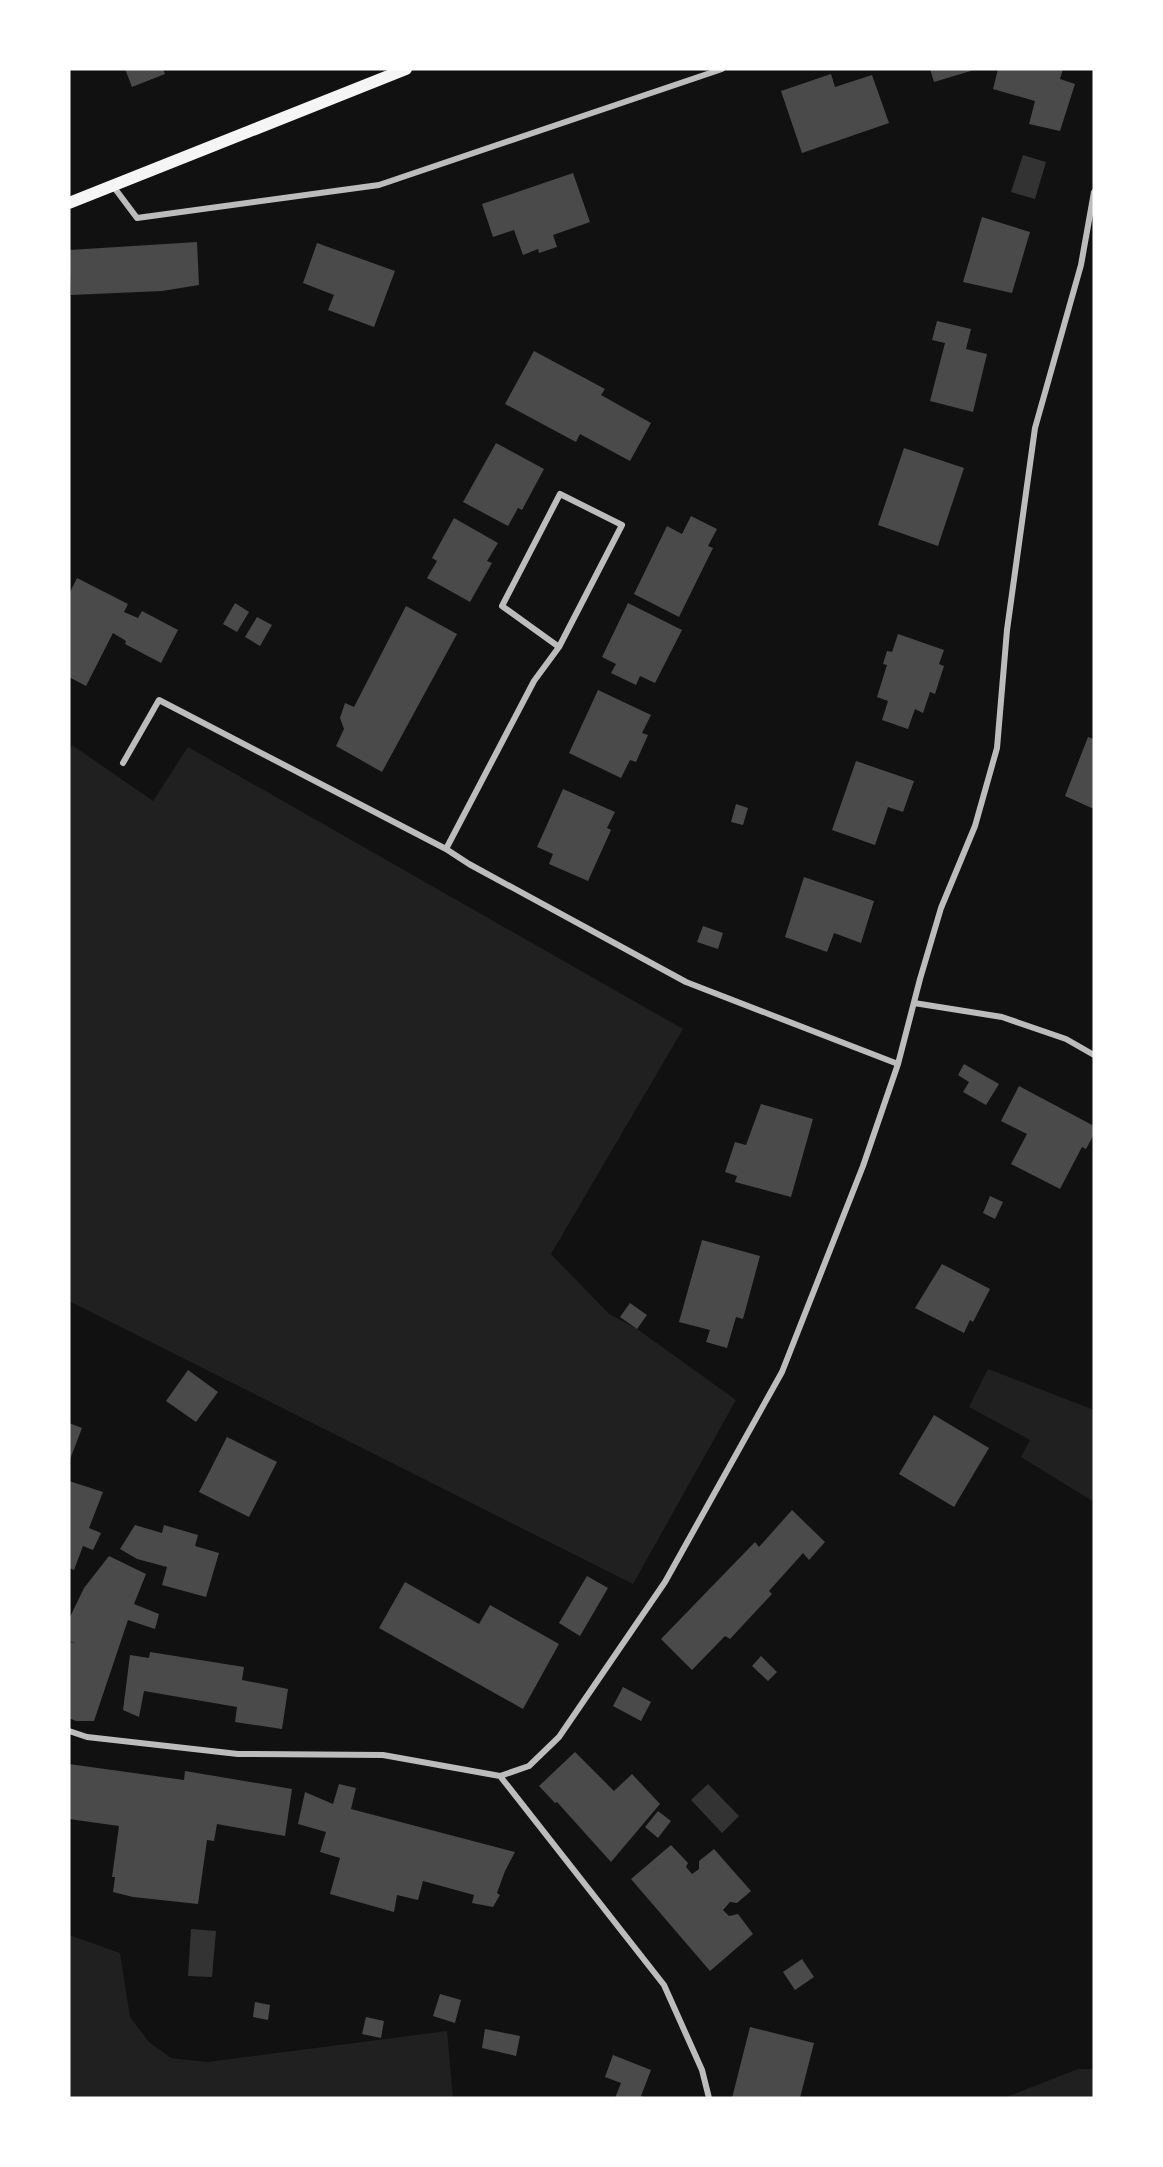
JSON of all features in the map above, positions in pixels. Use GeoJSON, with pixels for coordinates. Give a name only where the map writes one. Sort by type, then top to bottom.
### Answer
{"type":"FeatureCollection","features":[{"type":"Feature","properties":{"kind":"main road"},"geometry":{"type":"LineString","coordinates":[[69,203],[406,69]]}},
{"type":"Feature","properties":{"kind":"street"},"geometry":{"type":"LineString","coordinates":[[113,185],[137,218],[379,185],[722,69]]}},
{"type":"Feature","properties":{"kind":"street"},"geometry":{"type":"LineString","coordinates":[[69,1731],[87,1737],[238,1754],[383,1755],[500,1776],[529,1766],[559,1737],[671,1571],[782,1372],[862,1166],[898,1064],[941,908],[975,826],[997,748],[1008,630],[1035,428],[1081,266],[1094,192]]}},
{"type":"Feature","properties":{"kind":"street"},"geometry":{"type":"LineString","coordinates":[[446,849],[534,681],[559,647],[622,525],[560,494],[502,606],[559,647]]}},
{"type":"Feature","properties":{"kind":"street"},"geometry":{"type":"LineString","coordinates":[[123,764],[159,700],[446,849],[469,864],[686,982],[898,1064]]}},
{"type":"Feature","properties":{"kind":"street"},"geometry":{"type":"LineString","coordinates":[[914,1004],[1002,1017],[1066,1039],[1094,1055]]}},
{"type":"Feature","properties":{"kind":"street"},"geometry":{"type":"LineString","coordinates":[[500,1776],[664,1985],[702,2070],[709,2098]]}},
{"type":"Feature","properties":{"kind":"shaded area"},"geometry":{"type":"Polygon","coordinates":[[[1023,155],[1046,162],[1035,199],[1011,192],[1023,155]]]}},
{"type":"Feature","properties":{"kind":"shaded area"},"geometry":{"type":"Polygon","coordinates":[[[72,745],[153,801],[188,747],[683,1029],[551,1254],[609,1314],[637,1329],[736,1400],[633,1584],[69,1301],[69,752],[72,745]]]}},
{"type":"Feature","properties":{"kind":"shaded area"},"geometry":{"type":"Polygon","coordinates":[[[988,1369],[1094,1410],[1094,1502],[1021,1457],[1030,1440],[969,1407],[988,1369]]]}},
{"type":"Feature","properties":{"kind":"shaded area"},"geometry":{"type":"Polygon","coordinates":[[[708,1784],[739,1816],[722,1833],[691,1800],[708,1784]]]}},
{"type":"Feature","properties":{"kind":"shaded area"},"geometry":{"type":"Polygon","coordinates":[[[191,1929],[216,1931],[212,1977],[188,1976],[191,1929]]]}},
{"type":"Feature","properties":{"kind":"shaded area"},"geometry":{"type":"Polygon","coordinates":[[[69,1935],[120,1953],[130,2017],[149,2042],[171,2058],[207,2062],[447,2031],[453,2098],[69,2098],[69,1935]]]}},
{"type":"Feature","properties":{"kind":"shaded area"},"geometry":{"type":"Polygon","coordinates":[[[1078,2069],[1094,2069],[1094,2098],[1004,2098],[1078,2069]]]}},
{"type":"Feature","properties":{"kind":"building"},"geometry":{"type":"Polygon","coordinates":[[[125,69],[163,69],[165,74],[132,87],[125,69]]]}},
{"type":"Feature","properties":{"kind":"building"},"geometry":{"type":"Polygon","coordinates":[[[930,69],[974,69],[974,70],[934,82],[930,69]]]}},
{"type":"Feature","properties":{"kind":"building"},"geometry":{"type":"Polygon","coordinates":[[[998,69],[1063,69],[1060,79],[1075,84],[1060,131],[1029,124],[1035,101],[993,89],[998,69]]]}},
{"type":"Feature","properties":{"kind":"building"},"geometry":{"type":"Polygon","coordinates":[[[831,74],[835,87],[872,75],[889,123],[802,153],[781,91],[831,74]]]}},
{"type":"Feature","properties":{"kind":"building"},"geometry":{"type":"Polygon","coordinates":[[[573,173],[590,222],[553,235],[557,247],[539,253],[538,249],[523,255],[514,230],[493,237],[482,204],[573,173]]]}},
{"type":"Feature","properties":{"kind":"building"},"geometry":{"type":"Polygon","coordinates":[[[982,217],[1030,232],[1012,293],[963,282],[982,217]]]}},
{"type":"Feature","properties":{"kind":"building"},"geometry":{"type":"Polygon","coordinates":[[[197,242],[199,285],[162,291],[71,295],[69,250],[197,242]]]}},
{"type":"Feature","properties":{"kind":"building"},"geometry":{"type":"Polygon","coordinates":[[[317,243],[395,271],[374,327],[328,310],[334,295],[303,283],[317,243]]]}},
{"type":"Feature","properties":{"kind":"building"},"geometry":{"type":"Polygon","coordinates":[[[937,321],[971,329],[966,349],[987,354],[973,412],[930,401],[945,343],[932,340],[937,321]]]}},
{"type":"Feature","properties":{"kind":"building"},"geometry":{"type":"Polygon","coordinates":[[[534,351],[605,389],[601,395],[651,423],[630,461],[580,434],[576,442],[505,404],[534,351]]]}},
{"type":"Feature","properties":{"kind":"building"},"geometry":{"type":"Polygon","coordinates":[[[496,443],[544,469],[522,510],[518,508],[508,526],[463,502],[496,443]]]}},
{"type":"Feature","properties":{"kind":"building"},"geometry":{"type":"Polygon","coordinates":[[[904,448],[964,468],[938,546],[878,525],[904,448]]]}},
{"type":"Feature","properties":{"kind":"building"},"geometry":{"type":"Polygon","coordinates":[[[691,516],[717,529],[708,546],[713,548],[679,617],[634,594],[667,526],[682,534],[691,516]]]}},
{"type":"Feature","properties":{"kind":"building"},"geometry":{"type":"Polygon","coordinates":[[[454,518],[498,543],[487,561],[492,563],[470,602],[427,578],[437,561],[432,558],[454,518]]]}},
{"type":"Feature","properties":{"kind":"building"},"geometry":{"type":"Polygon","coordinates":[[[77,578],[128,604],[124,612],[138,618],[142,611],[178,630],[161,663],[125,644],[126,641],[113,633],[86,686],[69,677],[69,594],[77,578]]]}},
{"type":"Feature","properties":{"kind":"building"},"geometry":{"type":"Polygon","coordinates":[[[235,603],[249,612],[237,632],[223,624],[235,603]]]}},
{"type":"Feature","properties":{"kind":"building"},"geometry":{"type":"Polygon","coordinates":[[[628,603],[682,630],[655,683],[640,676],[636,685],[611,673],[616,664],[602,657],[628,603]]]}},
{"type":"Feature","properties":{"kind":"building"},"geometry":{"type":"Polygon","coordinates":[[[406,606],[457,634],[382,772],[336,746],[344,729],[340,718],[345,703],[354,707],[406,606]]]}},
{"type":"Feature","properties":{"kind":"building"},"geometry":{"type":"Polygon","coordinates":[[[257,617],[272,625],[260,646],[245,637],[257,617]]]}},
{"type":"Feature","properties":{"kind":"building"},"geometry":{"type":"Polygon","coordinates":[[[898,634],[944,650],[939,664],[944,666],[935,694],[930,692],[923,713],[915,709],[908,729],[882,720],[888,701],[877,697],[887,665],[883,664],[887,651],[892,652],[898,634]]]}},
{"type":"Feature","properties":{"kind":"building"},"geometry":{"type":"Polygon","coordinates":[[[598,690],[651,715],[642,733],[648,735],[636,762],[630,760],[621,778],[569,753],[598,690]]]}},
{"type":"Feature","properties":{"kind":"building"},"geometry":{"type":"Polygon","coordinates":[[[1088,737],[1094,739],[1094,809],[1065,796],[1088,737]]]}},
{"type":"Feature","properties":{"kind":"building"},"geometry":{"type":"Polygon","coordinates":[[[856,761],[914,781],[903,812],[888,807],[875,845],[832,830],[856,761]]]}},
{"type":"Feature","properties":{"kind":"building"},"geometry":{"type":"Polygon","coordinates":[[[563,789],[615,812],[607,828],[611,830],[588,881],[549,864],[553,854],[537,847],[563,789]]]}},
{"type":"Feature","properties":{"kind":"building"},"geometry":{"type":"Polygon","coordinates":[[[736,804],[748,808],[743,825],[731,822],[736,804]]]}},
{"type":"Feature","properties":{"kind":"building"},"geometry":{"type":"Polygon","coordinates":[[[804,877],[874,901],[861,943],[834,933],[827,952],[785,937],[804,877]]]}},
{"type":"Feature","properties":{"kind":"building"},"geometry":{"type":"Polygon","coordinates":[[[703,926],[723,933],[718,949],[697,942],[703,926]]]}},
{"type":"Feature","properties":{"kind":"building"},"geometry":{"type":"Polygon","coordinates":[[[964,1064],[999,1084],[986,1105],[963,1092],[969,1082],[958,1075],[964,1064]]]}},
{"type":"Feature","properties":{"kind":"building"},"geometry":{"type":"Polygon","coordinates":[[[1019,1086],[1094,1126],[1094,1134],[1086,1149],[1082,1147],[1060,1189],[1011,1164],[1027,1134],[1001,1121],[1019,1086]]]}},
{"type":"Feature","properties":{"kind":"building"},"geometry":{"type":"Polygon","coordinates":[[[761,1104],[813,1119],[791,1197],[735,1182],[737,1176],[725,1172],[735,1142],[746,1145],[761,1104]]]}},
{"type":"Feature","properties":{"kind":"building"},"geometry":{"type":"Polygon","coordinates":[[[990,1196],[1003,1202],[995,1219],[983,1213],[990,1196]]]}},
{"type":"Feature","properties":{"kind":"building"},"geometry":{"type":"Polygon","coordinates":[[[702,1240],[760,1256],[743,1319],[736,1317],[727,1348],[706,1342],[710,1330],[679,1322],[702,1240]]]}},
{"type":"Feature","properties":{"kind":"building"},"geometry":{"type":"Polygon","coordinates":[[[942,1264],[990,1289],[973,1322],[970,1320],[964,1333],[915,1308],[942,1264]]]}},
{"type":"Feature","properties":{"kind":"building"},"geometry":{"type":"Polygon","coordinates":[[[630,1303],[647,1315],[637,1329],[620,1317],[630,1303]]]}},
{"type":"Feature","properties":{"kind":"building"},"geometry":{"type":"Polygon","coordinates":[[[188,1370],[218,1392],[196,1422],[166,1401],[188,1370]]]}},
{"type":"Feature","properties":{"kind":"building"},"geometry":{"type":"Polygon","coordinates":[[[934,1415],[989,1448],[954,1507],[899,1474],[934,1415]]]}},
{"type":"Feature","properties":{"kind":"building"},"geometry":{"type":"Polygon","coordinates":[[[69,1423],[82,1428],[69,1462],[69,1423]]]}},
{"type":"Feature","properties":{"kind":"building"},"geometry":{"type":"Polygon","coordinates":[[[227,1437],[277,1462],[249,1517],[199,1492],[227,1437]]]}},
{"type":"Feature","properties":{"kind":"building"},"geometry":{"type":"Polygon","coordinates":[[[69,1481],[103,1492],[89,1528],[101,1533],[93,1550],[83,1546],[74,1570],[69,1568],[69,1481]]]}},
{"type":"Feature","properties":{"kind":"building"},"geometry":{"type":"Polygon","coordinates":[[[792,1510],[825,1542],[809,1560],[803,1553],[769,1591],[772,1594],[730,1639],[725,1636],[692,1670],[661,1639],[755,1542],[759,1547],[792,1510]]]}},
{"type":"Feature","properties":{"kind":"building"},"geometry":{"type":"Polygon","coordinates":[[[135,1525],[162,1533],[164,1525],[198,1535],[195,1546],[219,1553],[206,1597],[162,1585],[167,1567],[137,1559],[120,1549],[135,1525]]]}},
{"type":"Feature","properties":{"kind":"building"},"geometry":{"type":"Polygon","coordinates":[[[109,1556],[146,1574],[134,1604],[159,1614],[155,1629],[128,1620],[94,1721],[76,1721],[69,1718],[69,1642],[75,1643],[69,1641],[69,1619],[84,1588],[109,1556]]]}},
{"type":"Feature","properties":{"kind":"building"},"geometry":{"type":"Polygon","coordinates":[[[587,1576],[608,1588],[580,1636],[559,1623],[587,1576]]]}},
{"type":"Feature","properties":{"kind":"building"},"geometry":{"type":"Polygon","coordinates":[[[405,1582],[479,1624],[490,1605],[559,1644],[523,1709],[379,1628],[405,1582]]]}},
{"type":"Feature","properties":{"kind":"building"},"geometry":{"type":"Polygon","coordinates":[[[150,1652],[244,1667],[242,1680],[288,1689],[282,1729],[235,1722],[237,1707],[144,1691],[139,1717],[123,1710],[130,1655],[149,1658],[150,1652]]]}},
{"type":"Feature","properties":{"kind":"building"},"geometry":{"type":"Polygon","coordinates":[[[761,1656],[777,1672],[768,1681],[752,1666],[761,1656]]]}},
{"type":"Feature","properties":{"kind":"building"},"geometry":{"type":"Polygon","coordinates":[[[623,1687],[651,1702],[641,1721],[613,1706],[623,1687]]]}},
{"type":"Feature","properties":{"kind":"building"},"geometry":{"type":"Polygon","coordinates":[[[575,1752],[614,1791],[632,1774],[660,1804],[611,1862],[557,1802],[555,1803],[539,1786],[575,1752]]]}},
{"type":"Feature","properties":{"kind":"building"},"geometry":{"type":"Polygon","coordinates":[[[69,1764],[184,1780],[185,1771],[292,1789],[285,1836],[217,1824],[214,1841],[207,1840],[198,1904],[133,1897],[113,1892],[115,1877],[112,1877],[119,1826],[69,1819],[69,1764]]]}},
{"type":"Feature","properties":{"kind":"building"},"geometry":{"type":"Polygon","coordinates":[[[339,1784],[356,1788],[351,1809],[515,1852],[505,1871],[497,1893],[500,1895],[493,1907],[472,1903],[474,1895],[423,1881],[418,1900],[397,1895],[394,1912],[330,1894],[340,1858],[320,1852],[326,1832],[298,1824],[305,1792],[333,1804],[339,1784]]]}},
{"type":"Feature","properties":{"kind":"building"},"geometry":{"type":"Polygon","coordinates":[[[658,1811],[671,1821],[658,1838],[645,1827],[658,1811]]]}},
{"type":"Feature","properties":{"kind":"building"},"geometry":{"type":"Polygon","coordinates":[[[671,1845],[688,1863],[686,1867],[692,1874],[699,1869],[699,1861],[714,1849],[751,1891],[737,1903],[730,1902],[723,1910],[729,1916],[738,1914],[753,1934],[710,1971],[631,1879],[671,1845]]]}},
{"type":"Feature","properties":{"kind":"building"},"geometry":{"type":"Polygon","coordinates":[[[802,1959],[814,1977],[795,1990],[783,1972],[802,1959]]]}},
{"type":"Feature","properties":{"kind":"building"},"geometry":{"type":"Polygon","coordinates":[[[440,1994],[461,2000],[455,2023],[433,2016],[440,1994]]]}},
{"type":"Feature","properties":{"kind":"building"},"geometry":{"type":"Polygon","coordinates":[[[255,2002],[270,2005],[268,2020],[253,2017],[255,2002]]]}},
{"type":"Feature","properties":{"kind":"building"},"geometry":{"type":"Polygon","coordinates":[[[366,2017],[384,2021],[381,2038],[362,2034],[366,2017]]]}},
{"type":"Feature","properties":{"kind":"building"},"geometry":{"type":"Polygon","coordinates":[[[750,2027],[814,2043],[800,2098],[732,2098],[750,2027]]]}},
{"type":"Feature","properties":{"kind":"building"},"geometry":{"type":"Polygon","coordinates":[[[485,2029],[520,2036],[516,2056],[482,2048],[485,2029]]]}},
{"type":"Feature","properties":{"kind":"building"},"geometry":{"type":"Polygon","coordinates":[[[613,2055],[651,2070],[641,2096],[647,2098],[615,2098],[621,2083],[605,2077],[613,2055]]]}}]}
